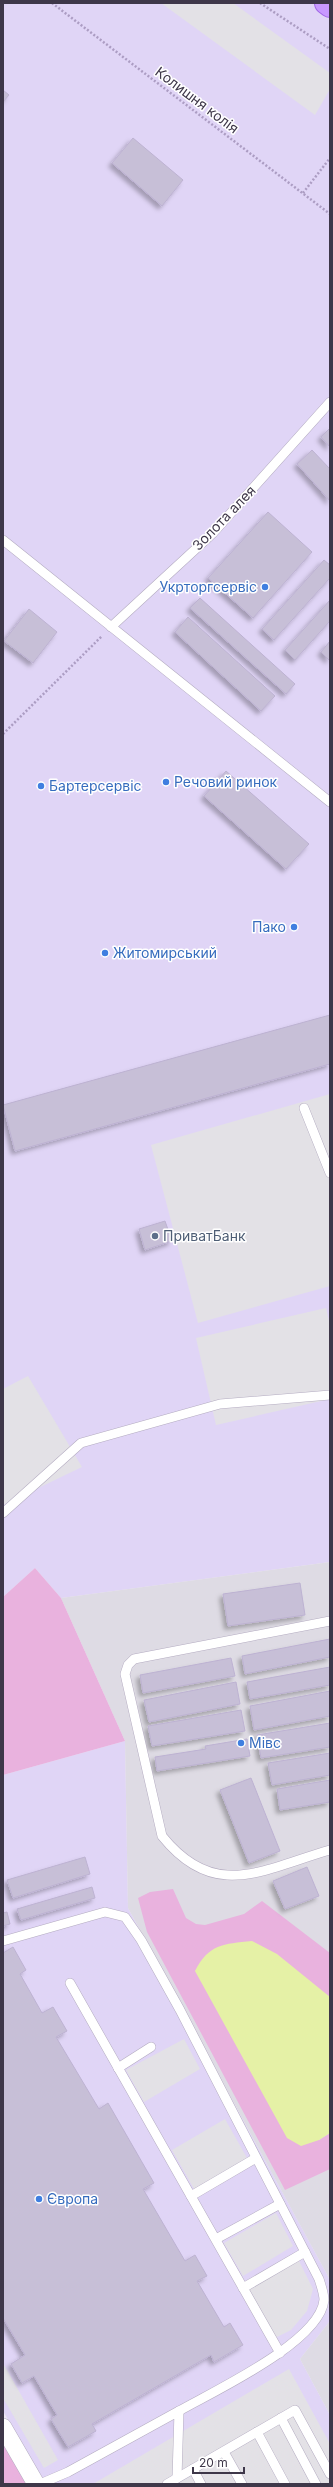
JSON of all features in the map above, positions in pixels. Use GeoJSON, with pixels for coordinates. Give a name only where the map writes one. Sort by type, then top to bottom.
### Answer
{"type":"FeatureCollection","features":[{"type":"Feature","properties":{"kind":"main road"},"geometry":{"type":"LineString","coordinates":[[326,3],[330,6]]}},
{"type":"Feature","properties":{"kind":"street"},"geometry":{"type":"LineString","coordinates":[[3,2427],[36,2484]]}},
{"type":"Feature","properties":{"kind":"lane","name":"Золота алея"},"geometry":{"type":"LineString","coordinates":[[111,627],[213,533],[330,402]]}},
{"type":"Feature","properties":{"kind":"lane"},"geometry":{"type":"LineString","coordinates":[[3,540],[330,802]]}},
{"type":"Feature","properties":{"kind":"lane"},"geometry":{"type":"LineString","coordinates":[[304,1108],[330,1172]]}},
{"type":"Feature","properties":{"kind":"lane"},"geometry":{"type":"LineString","coordinates":[[3,1513],[81,1443],[220,1404],[330,1396]]}},
{"type":"Feature","properties":{"kind":"lane"},"geometry":{"type":"LineString","coordinates":[[330,1620],[134,1659],[128,1665],[126,1674],[162,1836],[173,1851],[197,1868],[234,1877],[254,1874],[330,1850]]}},
{"type":"Feature","properties":{"kind":"lane"},"geometry":{"type":"LineString","coordinates":[[3,1941],[105,1912],[125,1917],[141,1940],[180,2010],[319,2279],[324,2300],[314,2324],[280,2353],[68,2472],[40,2484]]}},
{"type":"Feature","properties":{"kind":"lane"},"geometry":{"type":"LineString","coordinates":[[70,1983],[280,2353]]}},
{"type":"Feature","properties":{"kind":"lane"},"geometry":{"type":"LineString","coordinates":[[118,2068],[151,2047]]}},
{"type":"Feature","properties":{"kind":"lane"},"geometry":{"type":"LineString","coordinates":[[191,2196],[256,2158]]}},
{"type":"Feature","properties":{"kind":"lane"},"geometry":{"type":"LineString","coordinates":[[216,2240],[280,2204]]}},
{"type":"Feature","properties":{"kind":"lane"},"geometry":{"type":"LineString","coordinates":[[243,2288],[305,2252]]}},
{"type":"Feature","properties":{"kind":"lane"},"geometry":{"type":"LineString","coordinates":[[167,2484],[295,2410],[330,2474]]}},
{"type":"Feature","properties":{"kind":"lane"},"geometry":{"type":"LineString","coordinates":[[177,2478],[179,2411]]}},
{"type":"Feature","properties":{"kind":"lane"},"geometry":{"type":"LineString","coordinates":[[281,2418],[316,2484]]}},
{"type":"Feature","properties":{"kind":"lane"},"geometry":{"type":"LineString","coordinates":[[257,2432],[285,2484]]}},
{"type":"Feature","properties":{"kind":"lane"},"geometry":{"type":"LineString","coordinates":[[224,2452],[242,2484]]}},
{"type":"Feature","properties":{"kind":"lane"},"geometry":{"type":"LineString","coordinates":[[193,2469],[201,2484]]}},
{"type":"Feature","properties":{"kind":"path","name":"Колишня колія"},"geometry":{"type":"LineString","coordinates":[[52,3],[330,214]]}},
{"type":"Feature","properties":{"kind":"path"},"geometry":{"type":"LineString","coordinates":[[260,3],[330,49]]}},
{"type":"Feature","properties":{"kind":"path"},"geometry":{"type":"LineString","coordinates":[[303,193],[330,158]]}},
{"type":"Feature","properties":{"kind":"path"},"geometry":{"type":"LineString","coordinates":[[3,734],[111,627]]}},
{"type":"Feature","properties":{"kind":"shaded area","name":"Речовий ринок"},"geometry":{"type":"Polygon","coordinates":[[[3,3],[330,3],[330,1562],[61,1598],[35,1568],[3,1597],[3,3]]]}},
{"type":"Feature","properties":{"kind":"shaded area"},"geometry":{"type":"Polygon","coordinates":[[[161,3],[233,3],[330,73],[330,89],[315,115],[161,3]]]}},
{"type":"Feature","properties":{"kind":"shaded area"},"geometry":{"type":"Polygon","coordinates":[[[330,1094],[330,1286],[198,1323],[151,1145],[330,1094]]]}},
{"type":"Feature","properties":{"kind":"shaded area"},"geometry":{"type":"Polygon","coordinates":[[[326,1308],[330,1325],[330,1399],[216,1425],[196,1338],[326,1308]]]}},
{"type":"Feature","properties":{"kind":"shaded area"},"geometry":{"type":"Polygon","coordinates":[[[28,1376],[82,1467],[3,1505],[3,1389],[28,1376]]]}},
{"type":"Feature","properties":{"kind":"shaded area"},"geometry":{"type":"Polygon","coordinates":[[[330,1562],[330,2280],[128,1908],[125,1741],[61,1598],[330,1562]]]}},
{"type":"Feature","properties":{"kind":"shaded area"},"geometry":{"type":"Polygon","coordinates":[[[35,1568],[61,1598],[125,1741],[3,1775],[3,1597],[35,1568]]]}},
{"type":"Feature","properties":{"kind":"shaded area"},"geometry":{"type":"Polygon","coordinates":[[[125,1741],[128,1908],[330,2280],[330,2321],[300,2359],[330,2415],[330,2484],[45,2484],[3,2411],[3,1775],[125,1741]]]}},
{"type":"Feature","properties":{"kind":"shaded area"},"geometry":{"type":"Polygon","coordinates":[[[173,1889],[186,1918],[196,1924],[205,1925],[244,1914],[262,1901],[330,1953],[330,1997],[318,1989],[319,2140],[330,2133],[330,2169],[285,2190],[147,1932],[138,1898],[150,1892],[173,1889]]]}},
{"type":"Feature","properties":{"kind":"shaded area"},"geometry":{"type":"Polygon","coordinates":[[[252,1941],[277,1954],[330,1997],[330,2133],[319,2140],[301,2146],[287,2138],[195,1971],[200,1962],[212,1950],[233,1943],[252,1941]]]}},
{"type":"Feature","properties":{"kind":"shaded area"},"geometry":{"type":"Polygon","coordinates":[[[184,2039],[200,2069],[144,2102],[126,2070],[184,2039]]]}},
{"type":"Feature","properties":{"kind":"shaded area"},"geometry":{"type":"Polygon","coordinates":[[[225,2119],[247,2158],[194,2189],[172,2150],[225,2119]]]}},
{"type":"Feature","properties":{"kind":"shaded area"},"geometry":{"type":"Polygon","coordinates":[[[276,2213],[293,2246],[243,2276],[224,2243],[276,2213]]]}},
{"type":"Feature","properties":{"kind":"shaded area"},"geometry":{"type":"Polygon","coordinates":[[[297,2257],[313,2289],[307,2311],[291,2330],[273,2339],[243,2288],[297,2257]]]}},
{"type":"Feature","properties":{"kind":"shaded area"},"geometry":{"type":"Polygon","coordinates":[[[330,2321],[330,2415],[300,2359],[330,2321]]]}},
{"type":"Feature","properties":{"kind":"shaded area"},"geometry":{"type":"Polygon","coordinates":[[[3,2363],[58,2460],[44,2468],[3,2398],[3,2363]]]}},
{"type":"Feature","properties":{"kind":"shaded area"},"geometry":{"type":"Polygon","coordinates":[[[289,2369],[330,2444],[330,2484],[93,2484],[289,2369]]]}},
{"type":"Feature","properties":{"kind":"shaded area"},"geometry":{"type":"Polygon","coordinates":[[[3,2434],[32,2484],[3,2484],[3,2434]]]}},
{"type":"Feature","properties":{"kind":"building"},"geometry":{"type":"Polygon","coordinates":[[[3,90],[9,95],[3,102],[3,90]]]}},
{"type":"Feature","properties":{"kind":"building"},"geometry":{"type":"Polygon","coordinates":[[[133,138],[183,180],[162,206],[112,163],[133,138]]]}},
{"type":"Feature","properties":{"kind":"building"},"geometry":{"type":"Polygon","coordinates":[[[330,428],[330,447],[321,437],[330,428]]]}},
{"type":"Feature","properties":{"kind":"building"},"geometry":{"type":"Polygon","coordinates":[[[312,450],[330,469],[330,501],[297,464],[312,450]]]}},
{"type":"Feature","properties":{"kind":"building"},"geometry":{"type":"Polygon","coordinates":[[[268,512],[312,552],[253,618],[208,578],[268,512]]]}},
{"type":"Feature","properties":{"kind":"building"},"geometry":{"type":"Polygon","coordinates":[[[324,560],[330,565],[330,578],[274,640],[262,629],[324,560]]]}},
{"type":"Feature","properties":{"kind":"building"},"geometry":{"type":"Polygon","coordinates":[[[200,598],[295,684],[286,694],[190,608],[200,598]]]}},
{"type":"Feature","properties":{"kind":"building"},"geometry":{"type":"Polygon","coordinates":[[[330,600],[330,621],[295,660],[285,650],[330,600]]]}},
{"type":"Feature","properties":{"kind":"building"},"geometry":{"type":"Polygon","coordinates":[[[29,609],[57,632],[33,663],[4,641],[29,609]]]}},
{"type":"Feature","properties":{"kind":"building"},"geometry":{"type":"Polygon","coordinates":[[[188,617],[275,696],[261,711],[175,632],[188,617]]]}},
{"type":"Feature","properties":{"kind":"building"},"geometry":{"type":"Polygon","coordinates":[[[330,641],[330,658],[329,660],[321,652],[330,641]]]}},
{"type":"Feature","properties":{"kind":"building"},"geometry":{"type":"Polygon","coordinates":[[[226,771],[309,844],[286,869],[204,796],[226,771]]]}},
{"type":"Feature","properties":{"kind":"building"},"geometry":{"type":"Polygon","coordinates":[[[330,1015],[330,1064],[15,1151],[3,1105],[330,1015]]]}},
{"type":"Feature","properties":{"kind":"building"},"geometry":{"type":"Polygon","coordinates":[[[165,1221],[172,1241],[145,1250],[139,1229],[165,1221]]]}},
{"type":"Feature","properties":{"kind":"building"},"geometry":{"type":"Polygon","coordinates":[[[300,1583],[305,1615],[228,1626],[223,1594],[300,1583]]]}},
{"type":"Feature","properties":{"kind":"building"},"geometry":{"type":"Polygon","coordinates":[[[330,1639],[330,1657],[245,1674],[242,1656],[330,1639]]]}},
{"type":"Feature","properties":{"kind":"building"},"geometry":{"type":"Polygon","coordinates":[[[231,1658],[235,1676],[143,1693],[140,1675],[231,1658]]]}},
{"type":"Feature","properties":{"kind":"building"},"geometry":{"type":"Polygon","coordinates":[[[330,1667],[330,1685],[250,1699],[247,1682],[330,1667]]]}},
{"type":"Feature","properties":{"kind":"building"},"geometry":{"type":"Polygon","coordinates":[[[236,1682],[240,1704],[149,1722],[144,1700],[236,1682]]]}},
{"type":"Feature","properties":{"kind":"building"},"geometry":{"type":"Polygon","coordinates":[[[330,1691],[330,1716],[254,1730],[250,1706],[330,1691]]]}},
{"type":"Feature","properties":{"kind":"building"},"geometry":{"type":"Polygon","coordinates":[[[241,1710],[245,1731],[152,1746],[148,1726],[241,1710]]]}},
{"type":"Feature","properties":{"kind":"building"},"geometry":{"type":"Polygon","coordinates":[[[330,1723],[330,1747],[261,1758],[257,1735],[330,1723]]]}},
{"type":"Feature","properties":{"kind":"building"},"geometry":{"type":"Polygon","coordinates":[[[247,1739],[250,1756],[157,1771],[155,1757],[206,1749],[205,1746],[247,1739]]]}},
{"type":"Feature","properties":{"kind":"building"},"geometry":{"type":"Polygon","coordinates":[[[330,1753],[330,1775],[272,1785],[268,1763],[330,1753]]]}},
{"type":"Feature","properties":{"kind":"building"},"geometry":{"type":"Polygon","coordinates":[[[251,1778],[280,1851],[249,1863],[220,1790],[251,1778]]]}},
{"type":"Feature","properties":{"kind":"building"},"geometry":{"type":"Polygon","coordinates":[[[330,1780],[330,1802],[280,1810],[277,1789],[330,1780]]]}},
{"type":"Feature","properties":{"kind":"building"},"geometry":{"type":"Polygon","coordinates":[[[85,1857],[90,1874],[13,1898],[7,1880],[85,1857]]]}},
{"type":"Feature","properties":{"kind":"building"},"geometry":{"type":"Polygon","coordinates":[[[307,1867],[319,1896],[285,1909],[273,1881],[307,1867]]]}},
{"type":"Feature","properties":{"kind":"building"},"geometry":{"type":"Polygon","coordinates":[[[92,1887],[95,1898],[21,1920],[17,1909],[92,1887]]]}},
{"type":"Feature","properties":{"kind":"building"},"geometry":{"type":"Polygon","coordinates":[[[7,1912],[10,1924],[3,1926],[3,1913],[7,1912]]]}},
{"type":"Feature","properties":{"kind":"building"},"geometry":{"type":"Polygon","coordinates":[[[13,1947],[26,1970],[20,1974],[42,2013],[53,2007],[67,2031],[56,2037],[99,2109],[108,2103],[154,2183],[143,2189],[185,2261],[195,2255],[207,2276],[197,2281],[224,2327],[230,2323],[243,2345],[214,2362],[211,2355],[92,2424],[96,2431],[68,2447],[51,2419],[57,2415],[34,2376],[22,2383],[11,2364],[25,2355],[3,2318],[3,1953],[13,1947]]]}},
{"type":"Feature","properties":{"kind":"place","name":"Укрторгсервіс"},"geometry":{"type":"Point","coordinates":[265,587]}},
{"type":"Feature","properties":{"kind":"place","name":"Речовий ринок"},"geometry":{"type":"Point","coordinates":[166,782]}},
{"type":"Feature","properties":{"kind":"place","name":"Бартерсервіс"},"geometry":{"type":"Point","coordinates":[41,786]}},
{"type":"Feature","properties":{"kind":"place","name":"Пако"},"geometry":{"type":"Point","coordinates":[294,927]}},
{"type":"Feature","properties":{"kind":"place","name":"Житомирський"},"geometry":{"type":"Point","coordinates":[105,953]}},
{"type":"Feature","properties":{"kind":"place","name":"ПриватБанк"},"geometry":{"type":"Point","coordinates":[155,1236]}},
{"type":"Feature","properties":{"kind":"place","name":"Мівс"},"geometry":{"type":"Point","coordinates":[241,1743]}},
{"type":"Feature","properties":{"kind":"place","name":"Європа"},"geometry":{"type":"Point","coordinates":[39,2199]}}]}
